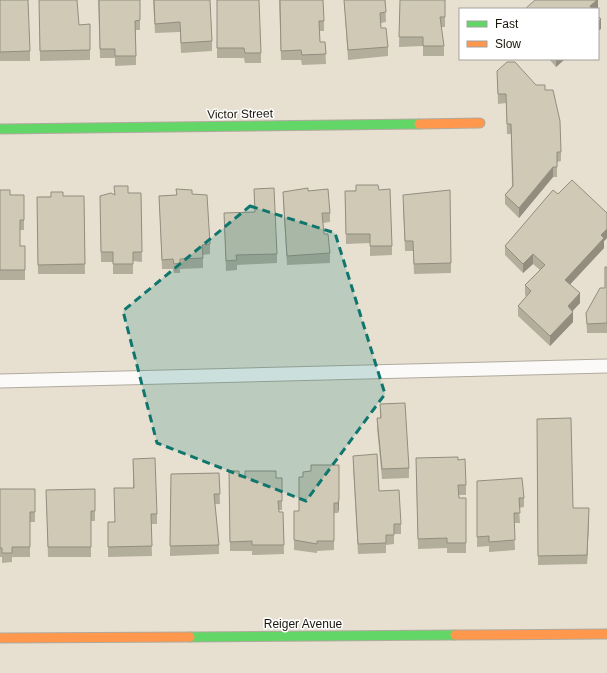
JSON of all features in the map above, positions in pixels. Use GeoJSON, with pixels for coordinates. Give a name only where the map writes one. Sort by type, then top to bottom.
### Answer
{"type":"FeatureCollection","features":[{"type":"Feature","properties":{"kind":"street","name":"Victor Street"},"geometry":{"type":"LineString","coordinates":[[0,129],[480,123]]}},
{"type":"Feature","properties":{"kind":"street","name":"Reiger Avenue"},"geometry":{"type":"LineString","coordinates":[[0,638],[607,634]]}},
{"type":"Feature","properties":{"kind":"lane"},"geometry":{"type":"LineString","coordinates":[[0,381],[607,366]]}},
{"type":"Feature","properties":{"kind":"highlighted area"},"geometry":{"type":"Polygon","coordinates":[[[250,206],[335,233],[385,394],[306,501],[157,443],[123,311],[250,206]]]}},
{"type":"Feature","properties":{"kind":"building"},"geometry":{"type":"Polygon","coordinates":[[[0,0],[28,0],[30,51],[0,52],[0,0]]]}},
{"type":"Feature","properties":{"kind":"building"},"geometry":{"type":"Polygon","coordinates":[[[39,0],[77,0],[79,25],[90,24],[90,50],[40,51],[39,0]]]}},
{"type":"Feature","properties":{"kind":"building"},"geometry":{"type":"Polygon","coordinates":[[[99,0],[140,0],[140,20],[135,21],[136,56],[115,56],[115,49],[100,49],[99,0]]]}},
{"type":"Feature","properties":{"kind":"building"},"geometry":{"type":"Polygon","coordinates":[[[154,0],[210,0],[212,41],[181,43],[180,22],[155,24],[154,0]]]}},
{"type":"Feature","properties":{"kind":"building"},"geometry":{"type":"Polygon","coordinates":[[[217,0],[259,0],[261,53],[245,53],[244,48],[217,48],[217,0]]]}},
{"type":"Feature","properties":{"kind":"building"},"geometry":{"type":"Polygon","coordinates":[[[280,0],[323,0],[324,21],[319,21],[320,42],[325,42],[326,54],[302,55],[301,50],[281,51],[280,0]]]}},
{"type":"Feature","properties":{"kind":"building"},"geometry":{"type":"Polygon","coordinates":[[[344,0],[385,0],[386,12],[380,13],[381,28],[386,28],[388,47],[348,50],[344,0]]]}},
{"type":"Feature","properties":{"kind":"building"},"geometry":{"type":"Polygon","coordinates":[[[400,0],[445,0],[445,17],[440,17],[444,46],[423,46],[423,37],[399,37],[400,0]]]}},
{"type":"Feature","properties":{"kind":"building"},"geometry":{"type":"Polygon","coordinates":[[[535,0],[597,0],[590,6],[591,8],[526,8],[535,0]]]}},
{"type":"Feature","properties":{"kind":"building"},"geometry":{"type":"Polygon","coordinates":[[[507,62],[515,62],[536,85],[545,85],[545,90],[553,90],[560,121],[561,152],[557,152],[557,167],[553,167],[519,208],[505,195],[513,186],[511,124],[507,124],[506,94],[498,94],[497,71],[507,62]]]}},
{"type":"Feature","properties":{"kind":"building"},"geometry":{"type":"Polygon","coordinates":[[[572,180],[607,213],[607,229],[601,235],[604,238],[565,280],[580,293],[568,306],[573,312],[550,336],[518,306],[531,291],[525,285],[545,265],[533,254],[523,264],[505,246],[553,190],[558,194],[572,180]]]}},
{"type":"Feature","properties":{"kind":"building"},"geometry":{"type":"Polygon","coordinates":[[[356,185],[378,185],[379,190],[390,189],[392,246],[370,246],[370,234],[346,234],[345,191],[356,191],[356,185]]]}},
{"type":"Feature","properties":{"kind":"building"},"geometry":{"type":"Polygon","coordinates":[[[114,186],[128,186],[128,193],[141,193],[142,252],[133,252],[133,264],[113,264],[113,252],[101,252],[100,196],[111,193],[115,195],[114,186]]]}},
{"type":"Feature","properties":{"kind":"building"},"geometry":{"type":"Polygon","coordinates":[[[274,188],[277,254],[236,255],[237,260],[226,261],[224,213],[255,212],[254,189],[274,188]]]}},
{"type":"Feature","properties":{"kind":"building"},"geometry":{"type":"Polygon","coordinates":[[[308,188],[308,191],[328,189],[330,213],[322,213],[324,234],[328,234],[330,253],[287,256],[283,192],[308,188]]]}},
{"type":"Feature","properties":{"kind":"building"},"geometry":{"type":"Polygon","coordinates":[[[176,189],[192,190],[192,194],[207,195],[210,244],[202,245],[203,258],[180,259],[180,263],[174,264],[173,259],[162,260],[159,196],[177,195],[176,189]]]}},
{"type":"Feature","properties":{"kind":"building"},"geometry":{"type":"Polygon","coordinates":[[[0,190],[10,190],[10,195],[24,195],[24,220],[20,220],[20,246],[25,246],[25,270],[0,270],[0,190]]]}},
{"type":"Feature","properties":{"kind":"building"},"geometry":{"type":"Polygon","coordinates":[[[450,190],[451,263],[414,264],[413,241],[405,241],[403,195],[450,190]]]}},
{"type":"Feature","properties":{"kind":"building"},"geometry":{"type":"Polygon","coordinates":[[[51,192],[63,192],[63,196],[84,196],[85,264],[38,265],[37,197],[51,197],[51,192]]]}},
{"type":"Feature","properties":{"kind":"building"},"geometry":{"type":"Polygon","coordinates":[[[605,267],[607,267],[607,323],[587,324],[586,313],[600,288],[605,288],[605,267]]]}},
{"type":"Feature","properties":{"kind":"building"},"geometry":{"type":"Polygon","coordinates":[[[405,403],[409,468],[382,469],[377,418],[381,418],[380,404],[405,403]]]}},
{"type":"Feature","properties":{"kind":"building"},"geometry":{"type":"Polygon","coordinates":[[[571,418],[573,508],[589,508],[587,555],[538,556],[537,419],[571,418]]]}},
{"type":"Feature","properties":{"kind":"building"},"geometry":{"type":"Polygon","coordinates":[[[377,454],[379,491],[399,490],[401,524],[394,524],[394,535],[386,535],[386,543],[358,544],[353,456],[377,454]]]}},
{"type":"Feature","properties":{"kind":"building"},"geometry":{"type":"Polygon","coordinates":[[[458,457],[458,460],[465,459],[466,485],[458,485],[459,498],[466,498],[466,543],[447,543],[447,538],[418,539],[416,458],[458,457]]]}},
{"type":"Feature","properties":{"kind":"building"},"geometry":{"type":"Polygon","coordinates":[[[155,458],[157,514],[151,514],[152,546],[108,547],[108,522],[115,522],[114,488],[134,488],[133,459],[155,458]]]}},
{"type":"Feature","properties":{"kind":"building"},"geometry":{"type":"Polygon","coordinates":[[[311,465],[339,465],[339,499],[338,503],[334,503],[334,541],[317,541],[317,544],[294,540],[294,511],[299,511],[299,477],[303,477],[303,472],[311,471],[311,465]]]}},
{"type":"Feature","properties":{"kind":"building"},"geometry":{"type":"Polygon","coordinates":[[[229,471],[239,471],[239,477],[245,477],[245,471],[276,471],[276,478],[282,478],[282,501],[278,501],[279,512],[283,512],[284,545],[252,545],[252,541],[230,542],[229,471]]]}},
{"type":"Feature","properties":{"kind":"building"},"geometry":{"type":"Polygon","coordinates":[[[219,473],[220,494],[214,494],[219,545],[170,546],[171,474],[219,473]]]}},
{"type":"Feature","properties":{"kind":"building"},"geometry":{"type":"Polygon","coordinates":[[[522,478],[524,498],[519,498],[520,513],[514,513],[515,540],[489,542],[489,536],[477,537],[477,481],[522,478]]]}},
{"type":"Feature","properties":{"kind":"building"},"geometry":{"type":"Polygon","coordinates":[[[0,489],[35,489],[35,512],[30,512],[30,547],[12,547],[12,553],[2,553],[2,548],[0,548],[0,489]]]}},
{"type":"Feature","properties":{"kind":"building"},"geometry":{"type":"Polygon","coordinates":[[[95,489],[95,511],[91,511],[91,547],[48,547],[46,490],[95,489]]]}},
{"type":"Feature","properties":{"kind":"traffic: fast"},"geometry":{"type":"LineString","coordinates":[[0,129],[419,124]]}},
{"type":"Feature","properties":{"kind":"traffic: fast"},"geometry":{"type":"LineString","coordinates":[[190,637],[455,635]]}},
{"type":"Feature","properties":{"kind":"traffic: slow"},"geometry":{"type":"LineString","coordinates":[[419,124],[480,123]]}},
{"type":"Feature","properties":{"kind":"traffic: slow"},"geometry":{"type":"LineString","coordinates":[[455,635],[607,634]]}},
{"type":"Feature","properties":{"kind":"traffic: slow"},"geometry":{"type":"LineString","coordinates":[[0,638],[190,637]]}}]}
